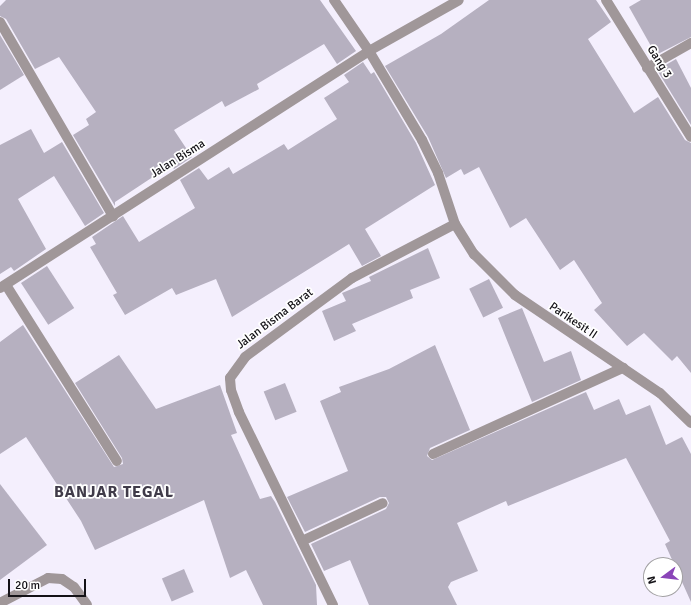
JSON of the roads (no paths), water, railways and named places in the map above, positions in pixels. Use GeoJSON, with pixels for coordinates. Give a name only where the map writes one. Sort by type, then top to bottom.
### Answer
{"type":"FeatureCollection","features":[{"type":"Feature","properties":{"kind":"street"},"geometry":{"type":"LineString","coordinates":[[334,0],[369,51],[422,140],[438,173],[455,224]]}},
{"type":"Feature","properties":{"kind":"street","name":"Jalan Bisma"},"geometry":{"type":"LineString","coordinates":[[3,286],[369,51],[459,0]]}},
{"type":"Feature","properties":{"kind":"street","name":"Gang 3"},"geometry":{"type":"LineString","coordinates":[[606,0],[646,68],[691,137]]}},
{"type":"Feature","properties":{"kind":"street"},"geometry":{"type":"LineString","coordinates":[[0,22],[113,216]]}},
{"type":"Feature","properties":{"kind":"street"},"geometry":{"type":"LineString","coordinates":[[646,68],[691,43]]}},
{"type":"Feature","properties":{"kind":"street","name":"Parikesit II"},"geometry":{"type":"LineString","coordinates":[[455,224],[474,254],[515,295],[660,393],[691,423]]}},
{"type":"Feature","properties":{"kind":"street","name":"Jalan Bisma Barat"},"geometry":{"type":"LineString","coordinates":[[333,605],[231,390],[230,378],[235,367],[352,278],[455,224]]}},
{"type":"Feature","properties":{"kind":"street"},"geometry":{"type":"LineString","coordinates":[[3,286],[116,460]]}},
{"type":"Feature","properties":{"kind":"street"},"geometry":{"type":"LineString","coordinates":[[433,454],[623,368]]}},
{"type":"Feature","properties":{"kind":"street"},"geometry":{"type":"LineString","coordinates":[[302,541],[383,503]]}},
{"type":"Feature","properties":{"kind":"street"},"geometry":{"type":"LineString","coordinates":[[0,603],[48,578],[62,579],[74,587],[87,605]]}},
{"type":"Feature","properties":{"kind":"district","name":"BANJAR TEGAL"},"geometry":{"type":"Point","coordinates":[114,492]}}]}
